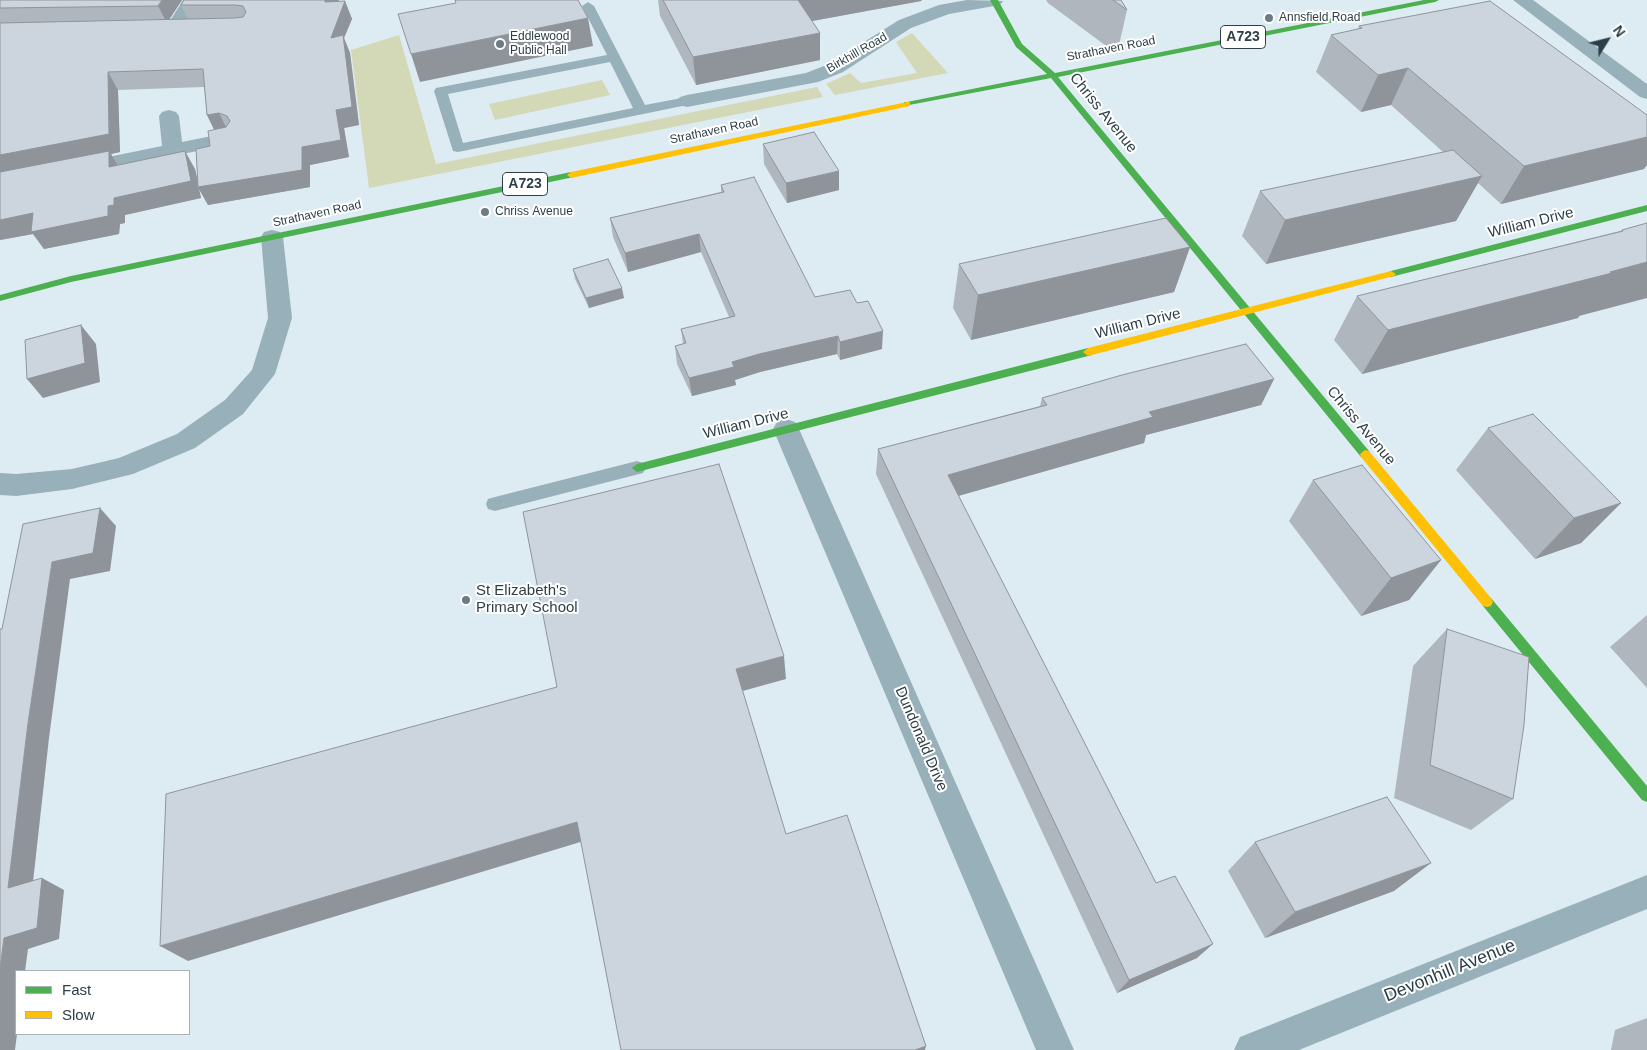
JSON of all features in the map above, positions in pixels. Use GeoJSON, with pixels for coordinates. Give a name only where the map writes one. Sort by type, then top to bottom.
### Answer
{"type":"FeatureCollection","features":[{"type":"Feature","properties":{"kind":"street"},"geometry":{"type":"LineString","coordinates":[[174,30],[192,0]]}},
{"type":"Feature","properties":{"kind":"street"},"geometry":{"type":"LineString","coordinates":[[994,0],[1019,45],[1052,74]]}},
{"type":"Feature","properties":{"kind":"street","name":"Birkhill Road"},"geometry":{"type":"LineString","coordinates":[[686,102],[810,78],[836,68],[906,24],[945,9],[994,0]]}},
{"type":"Feature","properties":{"kind":"street","name":"Strathaven Road"},"geometry":{"type":"LineString","coordinates":[[0,298],[71,279],[1052,74],[1435,0]]}},
{"type":"Feature","properties":{"kind":"street"},"geometry":{"type":"LineString","coordinates":[[1522,0],[1647,94]]}},
{"type":"Feature","properties":{"kind":"street"},"geometry":{"type":"LineString","coordinates":[[155,30],[194,29]]}},
{"type":"Feature","properties":{"kind":"street","name":"Chriss Avenue"},"geometry":{"type":"LineString","coordinates":[[1052,74],[1647,796]]}},
{"type":"Feature","properties":{"kind":"street"},"geometry":{"type":"LineString","coordinates":[[169,116],[173,150]]}},
{"type":"Feature","properties":{"kind":"street"},"geometry":{"type":"LineString","coordinates":[[58,173],[227,139]]}},
{"type":"Feature","properties":{"kind":"street","name":"William Drive"},"geometry":{"type":"LineString","coordinates":[[637,468],[1647,208]]}},
{"type":"Feature","properties":{"kind":"street"},"geometry":{"type":"LineString","coordinates":[[5,492],[124,467],[186,441],[234,407],[263,374],[280,318],[272,237]]}},
{"type":"Feature","properties":{"kind":"street","name":"Dundonald Drive"},"geometry":{"type":"LineString","coordinates":[[786,429],[1055,1050]]}},
{"type":"Feature","properties":{"kind":"street","name":"Devonhill Avenue"},"geometry":{"type":"LineString","coordinates":[[1252,1050],[1647,892]]}},
{"type":"Feature","properties":{"kind":"lane"},"geometry":{"type":"LineString","coordinates":[[588,6],[641,110]]}},
{"type":"Feature","properties":{"kind":"lane"},"geometry":{"type":"LineString","coordinates":[[613,58],[440,92],[458,148],[686,102]]}},
{"type":"Feature","properties":{"kind":"lane"},"geometry":{"type":"LineString","coordinates":[[495,504],[637,468]]}},
{"type":"Feature","properties":{"kind":"green space"},"geometry":{"type":"Polygon","coordinates":[[[912,33],[948,73],[835,95],[826,84],[850,73],[861,83],[917,73],[896,42],[912,33]]]}},
{"type":"Feature","properties":{"kind":"green space"},"geometry":{"type":"Polygon","coordinates":[[[399,35],[436,164],[817,87],[823,97],[369,188],[351,50],[399,35]]]}},
{"type":"Feature","properties":{"kind":"green space"},"geometry":{"type":"Polygon","coordinates":[[[602,80],[610,95],[495,120],[489,104],[602,80]]]}},
{"type":"Feature","properties":{"kind":"building"},"geometry":{"type":"Polygon","coordinates":[[[0,0],[162,0],[158,6],[0,8],[0,0]]]}},
{"type":"Feature","properties":{"kind":"building"},"geometry":{"type":"Polygon","coordinates":[[[184,0],[345,1],[331,38],[343,35],[352,107],[336,110],[341,140],[302,147],[302,170],[198,187],[196,149],[210,146],[208,131],[226,127],[230,121],[227,116],[219,113],[207,115],[203,69],[108,72],[109,134],[0,155],[0,23],[235,18],[243,17],[246,12],[243,6],[235,5],[181,5],[184,0]]]}},
{"type":"Feature","properties":{"kind":"building"},"geometry":{"type":"Polygon","coordinates":[[[455,0],[578,0],[588,18],[411,54],[398,14],[456,3],[455,0]]]}},
{"type":"Feature","properties":{"kind":"building"},"geometry":{"type":"Polygon","coordinates":[[[663,0],[798,0],[820,33],[693,57],[663,0]]]}},
{"type":"Feature","properties":{"kind":"building"},"geometry":{"type":"Polygon","coordinates":[[[1113,0],[1121,0],[1127,10],[1113,0]]]}},
{"type":"Feature","properties":{"kind":"building"},"geometry":{"type":"Polygon","coordinates":[[[1490,1],[1647,115],[1647,137],[1524,166],[1408,68],[1378,75],[1331,35],[1362,28],[1359,26],[1490,1]]]}},
{"type":"Feature","properties":{"kind":"building"},"geometry":{"type":"Polygon","coordinates":[[[814,132],[839,171],[786,183],[763,144],[814,132]]]}},
{"type":"Feature","properties":{"kind":"building"},"geometry":{"type":"Polygon","coordinates":[[[1453,150],[1482,176],[1285,220],[1260,191],[1453,150]]]}},
{"type":"Feature","properties":{"kind":"building"},"geometry":{"type":"Polygon","coordinates":[[[109,151],[109,167],[185,151],[191,181],[114,198],[114,205],[108,206],[108,216],[31,232],[33,213],[0,220],[0,172],[109,151]]]}},
{"type":"Feature","properties":{"kind":"building"},"geometry":{"type":"Polygon","coordinates":[[[754,177],[815,297],[850,290],[857,303],[868,301],[883,331],[840,342],[838,336],[759,354],[732,362],[734,367],[689,378],[675,346],[686,343],[681,329],[735,316],[699,234],[625,253],[610,218],[724,192],[721,185],[754,177]]]}},
{"type":"Feature","properties":{"kind":"building"},"geometry":{"type":"Polygon","coordinates":[[[1166,218],[1190,247],[978,295],[959,264],[1166,218]]]}},
{"type":"Feature","properties":{"kind":"building"},"geometry":{"type":"Polygon","coordinates":[[[1647,223],[1647,262],[1610,272],[1612,273],[1388,330],[1357,296],[1623,231],[1647,223]]]}},
{"type":"Feature","properties":{"kind":"building"},"geometry":{"type":"Polygon","coordinates":[[[608,259],[622,288],[586,298],[573,269],[608,259]]]}},
{"type":"Feature","properties":{"kind":"building"},"geometry":{"type":"Polygon","coordinates":[[[81,325],[85,363],[27,379],[25,340],[81,325]]]}},
{"type":"Feature","properties":{"kind":"building"},"geometry":{"type":"Polygon","coordinates":[[[1246,344],[1274,379],[1149,412],[1153,417],[948,475],[1156,883],[1175,876],[1213,944],[1129,980],[878,449],[1047,405],[1042,398],[1122,375],[1246,344]]]}},
{"type":"Feature","properties":{"kind":"building"},"geometry":{"type":"Polygon","coordinates":[[[1533,414],[1621,503],[1574,518],[1488,428],[1533,414]]]}},
{"type":"Feature","properties":{"kind":"building"},"geometry":{"type":"Polygon","coordinates":[[[719,464],[784,656],[736,669],[786,834],[847,815],[926,1046],[915,1050],[621,1050],[577,822],[160,946],[166,794],[557,687],[523,512],[719,464]]]}},
{"type":"Feature","properties":{"kind":"building"},"geometry":{"type":"Polygon","coordinates":[[[1362,465],[1441,560],[1391,578],[1313,480],[1362,465]]]}},
{"type":"Feature","properties":{"kind":"building"},"geometry":{"type":"Polygon","coordinates":[[[100,508],[93,553],[52,562],[28,723],[8,888],[42,878],[37,928],[4,938],[0,968],[0,629],[2,629],[23,524],[100,508]]]}},
{"type":"Feature","properties":{"kind":"building"},"geometry":{"type":"Polygon","coordinates":[[[1447,629],[1529,657],[1524,725],[1513,799],[1430,765],[1447,629]]]}},
{"type":"Feature","properties":{"kind":"building"},"geometry":{"type":"Polygon","coordinates":[[[1387,797],[1431,863],[1295,912],[1255,842],[1387,797]]]}},
{"type":"Feature","properties":{"kind":"traffic: fast"},"geometry":{"type":"LineString","coordinates":[[994,0],[1019,45],[1052,74],[1365,454]]}},
{"type":"Feature","properties":{"kind":"traffic: fast"},"geometry":{"type":"LineString","coordinates":[[907,104],[1435,0]]}},
{"type":"Feature","properties":{"kind":"traffic: fast"},"geometry":{"type":"LineString","coordinates":[[0,298],[71,279],[571,175]]}},
{"type":"Feature","properties":{"kind":"traffic: fast"},"geometry":{"type":"LineString","coordinates":[[1391,274],[1647,208]]}},
{"type":"Feature","properties":{"kind":"traffic: fast"},"geometry":{"type":"LineString","coordinates":[[637,468],[1088,352]]}},
{"type":"Feature","properties":{"kind":"traffic: fast"},"geometry":{"type":"LineString","coordinates":[[1487,602],[1647,796]]}},
{"type":"Feature","properties":{"kind":"traffic: slow"},"geometry":{"type":"LineString","coordinates":[[571,175],[907,104]]}},
{"type":"Feature","properties":{"kind":"traffic: slow"},"geometry":{"type":"LineString","coordinates":[[1088,352],[1391,274]]}},
{"type":"Feature","properties":{"kind":"traffic: slow"},"geometry":{"type":"LineString","coordinates":[[1365,454],[1487,602]]}},
{"type":"Feature","properties":{"kind":"place","name":"Annsfield Road"},"geometry":{"type":"Point","coordinates":[1269,18]}},
{"type":"Feature","properties":{"kind":"place","name":"Eddlewood Public Hall"},"geometry":{"type":"Point","coordinates":[500,44]}},
{"type":"Feature","properties":{"kind":"place","name":"Chriss Avenue"},"geometry":{"type":"Point","coordinates":[485,212]}},
{"type":"Feature","properties":{"kind":"place","name":"St Elizabeth's Primary School"},"geometry":{"type":"Point","coordinates":[466,600]}}]}
